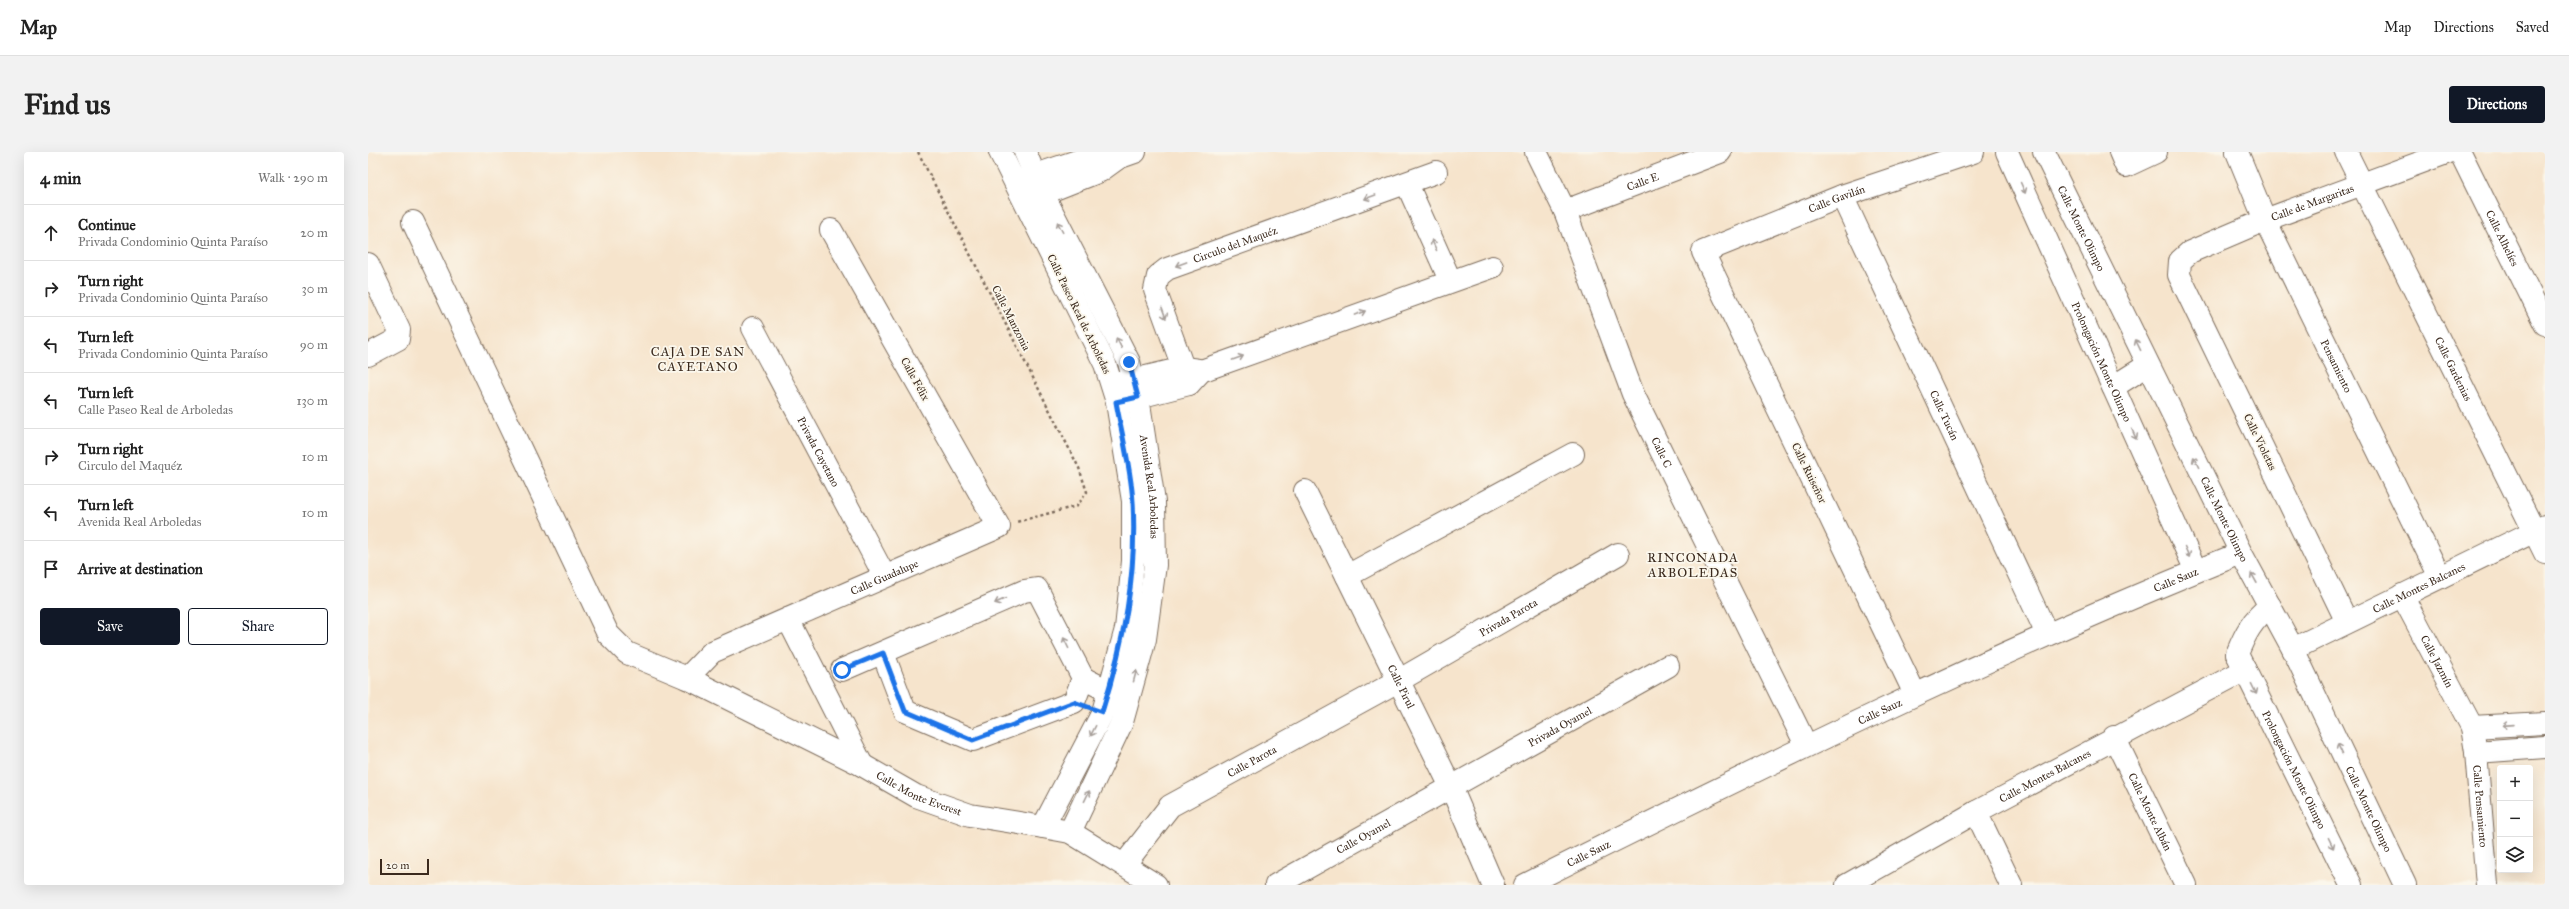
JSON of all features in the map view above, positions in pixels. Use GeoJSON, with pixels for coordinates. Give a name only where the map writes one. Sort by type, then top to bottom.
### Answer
{"type":"FeatureCollection","features":[{"type":"Feature","properties":{"kind":"street","name":"Calle Paseo Real de Arboledas"},"geometry":{"type":"LineString","coordinates":[[1000,152],[1018,192],[1105,364],[1114,394],[1133,501],[1133,561],[1126,629],[1106,702],[1043,827]]}},
{"type":"Feature","properties":{"kind":"street","name":"Avenida Real Arboledas"},"geometry":{"type":"LineString","coordinates":[[1025,152],[1038,185],[1129,362],[1136,388],[1154,502],[1155,565],[1145,639],[1122,722],[1070,832]]}},
{"type":"Feature","properties":{"kind":"street","name":"Calle C"},"geometry":{"type":"LineString","coordinates":[[1536,152],[1565,211],[1633,394],[1806,745]]}},
{"type":"Feature","properties":{"kind":"street","name":"Calle E"},"geometry":{"type":"LineString","coordinates":[[1565,211],[1720,152]]}},
{"type":"Feature","properties":{"kind":"street","name":"Calle Gavilán"},"geometry":{"type":"LineString","coordinates":[[1703,252],[1842,196],[1973,152]]}},
{"type":"Feature","properties":{"kind":"street","name":"Prolongación Monte Olimpo"},"geometry":{"type":"LineString","coordinates":[[2007,152],[2196,571]]}},
{"type":"Feature","properties":{"kind":"street","name":"Calle Monte Olimpo"},"geometry":{"type":"LineString","coordinates":[[2044,152],[2241,554],[2293,649],[2405,885]]}},
{"type":"Feature","properties":{"kind":"street"},"geometry":{"type":"LineString","coordinates":[[2123,159],[2156,152]]}},
{"type":"Feature","properties":{"kind":"street","name":"Pensamiento"},"geometry":{"type":"LineString","coordinates":[[2237,152],[2265,220],[2440,577]]}},
{"type":"Feature","properties":{"kind":"street","name":"Calle Gardenias"},"geometry":{"type":"LineString","coordinates":[[2346,152],[2362,186],[2540,528],[2545,553]]}},
{"type":"Feature","properties":{"kind":"street","name":"Calle de Margaritas"},"geometry":{"type":"LineString","coordinates":[[2180,261],[2190,252],[2265,220],[2362,186],[2449,152]]}},
{"type":"Feature","properties":{"kind":"street","name":"Calle Alhelíes"},"geometry":{"type":"LineString","coordinates":[[2460,152],[2545,324]]}},
{"type":"Feature","properties":{"kind":"street"},"geometry":{"type":"LineString","coordinates":[[1018,192],[1096,160],[1126,155]]}},
{"type":"Feature","properties":{"kind":"street","name":"Circulo del Maquéz"},"geometry":{"type":"LineString","coordinates":[[1191,374],[1155,290],[1158,276],[1167,269],[1436,172]]}},
{"type":"Feature","properties":{"kind":"street"},"geometry":{"type":"LineString","coordinates":[[1406,184],[1450,280]]}},
{"type":"Feature","properties":{"kind":"street","name":"Calle Tucán"},"geometry":{"type":"LineString","coordinates":[[1842,196],[2047,634]]}},
{"type":"Feature","properties":{"kind":"street","name":"Calle Monte Everest"},"geometry":{"type":"LineString","coordinates":[[413,222],[608,634],[627,653],[687,678],[862,765],[916,796],[970,815],[1070,832],[1156,885]]}},
{"type":"Feature","properties":{"kind":"street","name":"Calle Félix"},"geometry":{"type":"LineString","coordinates":[[831,230],[999,527]]}},
{"type":"Feature","properties":{"kind":"street","name":"Calle Ruiseñor"},"geometry":{"type":"LineString","coordinates":[[1703,252],[1915,694]]}},
{"type":"Feature","properties":{"kind":"street","name":"Calle Violetas"},"geometry":{"type":"LineString","coordinates":[[2180,261],[2179,275],[2347,622]]}},
{"type":"Feature","properties":{"kind":"street"},"geometry":{"type":"LineString","coordinates":[[368,264],[400,330],[398,339],[368,355]]}},
{"type":"Feature","properties":{"kind":"street"},"geometry":{"type":"LineString","coordinates":[[1114,394],[1191,374],[1450,280],[1492,267]]}},
{"type":"Feature","properties":{"kind":"street","name":"Privada Cayetano"},"geometry":{"type":"LineString","coordinates":[[752,328],[884,575]]}},
{"type":"Feature","properties":{"kind":"street"},"geometry":{"type":"LineString","coordinates":[[2112,387],[2148,365]]}},
{"type":"Feature","properties":{"kind":"street"},"geometry":{"type":"LineString","coordinates":[[1347,576],[1573,454]]}},
{"type":"Feature","properties":{"kind":"street","name":"Calle Pirul"},"geometry":{"type":"LineString","coordinates":[[1305,491],[1451,787],[1493,885]]}},
{"type":"Feature","properties":{"kind":"street","name":"Calle Guadalupe"},"geometry":{"type":"LineString","coordinates":[[687,678],[712,652],[884,575],[999,527]]}},
{"type":"Feature","properties":{"kind":"street","name":"Calle Montes Balcanes"},"geometry":{"type":"LineString","coordinates":[[2293,649],[2540,528]]}},
{"type":"Feature","properties":{"kind":"street","name":"Privada Parota"},"geometry":{"type":"LineString","coordinates":[[1398,681],[1618,554]]}},
{"type":"Feature","properties":{"kind":"street","name":"Calle Sauz"},"geometry":{"type":"LineString","coordinates":[[1525,885],[1806,745],[1915,694],[2047,634],[2196,571],[2241,554]]}},
{"type":"Feature","properties":{"kind":"street"},"geometry":{"type":"LineString","coordinates":[[842,670],[1024,591],[1037,589],[1083,678],[1106,702],[1122,722]]}},
{"type":"Feature","properties":{"kind":"street","name":"Calle Jazmín"},"geometry":{"type":"LineString","coordinates":[[2402,595],[2472,727]]}},
{"type":"Feature","properties":{"kind":"street"},"geometry":{"type":"LineString","coordinates":[[2241,662],[2244,635],[2255,617],[2270,606]]}},
{"type":"Feature","properties":{"kind":"street"},"geometry":{"type":"LineString","coordinates":[[788,619],[862,765]]}},
{"type":"Feature","properties":{"kind":"street"},"geometry":{"type":"LineString","coordinates":[[883,653],[905,711],[973,740],[1074,702],[1128,701]]}},
{"type":"Feature","properties":{"kind":"street","name":"Prolongación Monte Olimpo"},"geometry":{"type":"LineString","coordinates":[[2241,662],[2351,885]]}},
{"type":"Feature","properties":{"kind":"street","name":"Calle Montes Balcanes"},"geometry":{"type":"LineString","coordinates":[[1848,885],[1976,812],[2114,738],[2241,662]]}},
{"type":"Feature","properties":{"kind":"street","name":"Privada Oyamel"},"geometry":{"type":"LineString","coordinates":[[1451,787],[1668,666]]}},
{"type":"Feature","properties":{"kind":"street"},"geometry":{"type":"LineString","coordinates":[[1074,702],[1083,678]]}},
{"type":"Feature","properties":{"kind":"street","name":"Calle Parota"},"geometry":{"type":"LineString","coordinates":[[1124,865],[1170,806],[1398,681]]}},
{"type":"Feature","properties":{"kind":"street"},"geometry":{"type":"LineString","coordinates":[[2472,727],[2545,723]]}},
{"type":"Feature","properties":{"kind":"street","name":"Calle Pensamiento"},"geometry":{"type":"LineString","coordinates":[[2472,727],[2476,752],[2487,885]]}},
{"type":"Feature","properties":{"kind":"street","name":"Calle Monte Albán"},"geometry":{"type":"LineString","coordinates":[[2114,738],[2186,885]]}},
{"type":"Feature","properties":{"kind":"street"},"geometry":{"type":"LineString","coordinates":[[2476,752],[2545,747]]}},
{"type":"Feature","properties":{"kind":"street","name":"Calle Oyamel"},"geometry":{"type":"LineString","coordinates":[[1276,885],[1451,787]]}},
{"type":"Feature","properties":{"kind":"street"},"geometry":{"type":"LineString","coordinates":[[1976,812],[2011,885]]}},
{"type":"Feature","properties":{"kind":"path","name":"Calle Manzonia"},"geometry":{"type":"LineString","coordinates":[[918,152],[1079,468],[1087,492],[1077,506],[999,527]]}},
{"type":"Feature","properties":{"kind":"district","name":"CAJA DE SAN CAYETANO"},"geometry":{"type":"Point","coordinates":[698,360]}},
{"type":"Feature","properties":{"kind":"district","name":"RINCONADA ARBOLEDAS"},"geometry":{"type":"Point","coordinates":[1693,566]}},
{"type":"Feature","properties":{"kind":"route"},"geometry":{"type":"LineString","coordinates":[[842,670],[883,653],[905,711],[973,740],[1074,702],[1102,712],[1126,629],[1133,561],[1133,501],[1116,402],[1138,397],[1129,362]]}}]}
